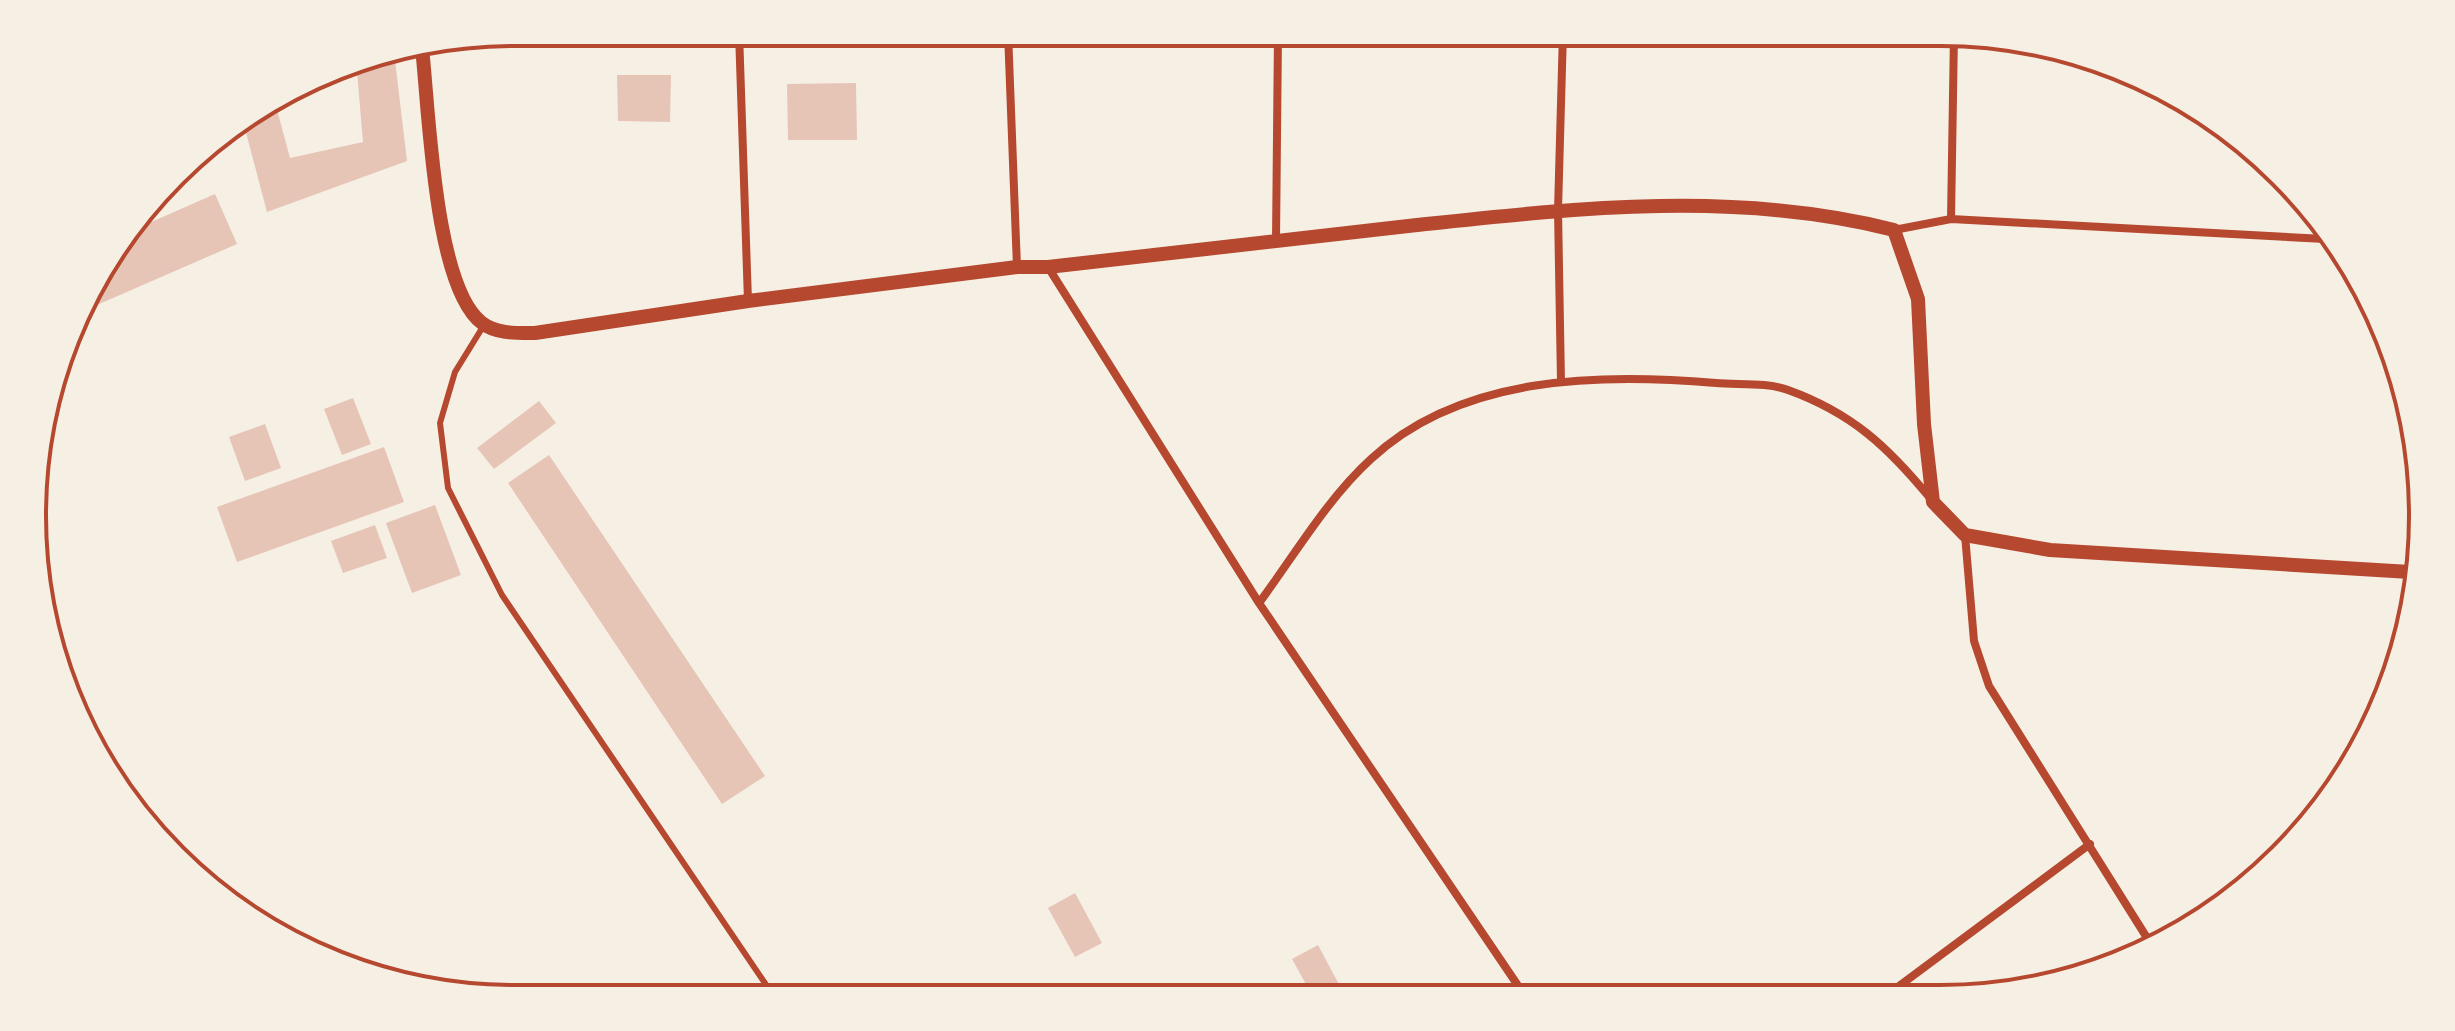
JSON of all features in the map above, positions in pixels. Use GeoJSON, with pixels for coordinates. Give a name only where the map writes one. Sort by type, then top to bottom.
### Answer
{"type":"FeatureCollection","features":[{"type":"Feature","properties":{"kind":"street"},"geometry":{"type":"LineString","coordinates":[[739,46],[748,301]]}},
{"type":"Feature","properties":{"kind":"street"},"geometry":{"type":"LineString","coordinates":[[1009,46],[1017,267]]}},
{"type":"Feature","properties":{"kind":"street"},"geometry":{"type":"LineString","coordinates":[[1276,240],[1278,46]]}},
{"type":"Feature","properties":{"kind":"street"},"geometry":{"type":"LineString","coordinates":[[1561,382],[1558,210],[1563,46]]}},
{"type":"Feature","properties":{"kind":"street"},"geometry":{"type":"LineString","coordinates":[[1951,219],[1954,46]]}},
{"type":"Feature","properties":{"kind":"street"},"geometry":{"type":"LineString","coordinates":[[423,55],[442,232],[454,281],[465,307],[484,325],[509,332],[535,333],[748,301],[1017,267],[1048,267],[1558,210],[1674,203],[1854,219],[1894,230],[1951,219],[2318,239]]}},
{"type":"Feature","properties":{"kind":"street"},"geometry":{"type":"LineString","coordinates":[[1894,230],[1918,299],[1924,424],[1933,502]]}},
{"type":"Feature","properties":{"kind":"street"},"geometry":{"type":"LineString","coordinates":[[1048,267],[1259,603],[1518,985]]}},
{"type":"Feature","properties":{"kind":"street"},"geometry":{"type":"LineString","coordinates":[[1259,603],[1371,459],[1423,423],[1492,393],[1561,382],[1699,381],[1785,389],[1842,415],[1891,450],[1933,502],[1965,535],[2050,550],[2406,572]]}},
{"type":"Feature","properties":{"kind":"street"},"geometry":{"type":"LineString","coordinates":[[1965,535],[1974,641],[1989,686],[2147,937]]}},
{"type":"Feature","properties":{"kind":"street"},"geometry":{"type":"LineString","coordinates":[[1900,985],[2090,844]]}},
{"type":"Feature","properties":{"kind":"lane"},"geometry":{"type":"LineString","coordinates":[[484,325],[455,372],[440,423],[448,488],[502,595],[766,985]]}},
{"type":"Feature","properties":{"kind":"building"},"geometry":{"type":"Polygon","coordinates":[[[395,62],[407,161],[267,212],[246,132],[277,111],[290,158],[363,142],[357,74],[395,62]]]}},
{"type":"Feature","properties":{"kind":"building"},"geometry":{"type":"Polygon","coordinates":[[[617,75],[671,75],[670,122],[618,121],[617,75]]]}},
{"type":"Feature","properties":{"kind":"building"},"geometry":{"type":"Polygon","coordinates":[[[856,83],[857,140],[788,140],[787,84],[856,83]]]}},
{"type":"Feature","properties":{"kind":"building"},"geometry":{"type":"Polygon","coordinates":[[[215,194],[237,244],[95,306],[125,255],[149,223],[215,194]]]}},
{"type":"Feature","properties":{"kind":"building"},"geometry":{"type":"Polygon","coordinates":[[[353,398],[371,444],[342,455],[324,409],[353,398]]]}},
{"type":"Feature","properties":{"kind":"building"},"geometry":{"type":"Polygon","coordinates":[[[539,401],[556,423],[494,469],[477,448],[539,401]]]}},
{"type":"Feature","properties":{"kind":"building"},"geometry":{"type":"Polygon","coordinates":[[[265,424],[281,468],[245,481],[229,437],[265,424]]]}},
{"type":"Feature","properties":{"kind":"building"},"geometry":{"type":"Polygon","coordinates":[[[384,447],[404,502],[237,562],[217,507],[384,447]]]}},
{"type":"Feature","properties":{"kind":"building"},"geometry":{"type":"Polygon","coordinates":[[[549,455],[765,776],[722,804],[508,483],[549,455]]]}},
{"type":"Feature","properties":{"kind":"building"},"geometry":{"type":"Polygon","coordinates":[[[435,505],[461,575],[412,593],[386,523],[435,505]]]}},
{"type":"Feature","properties":{"kind":"building"},"geometry":{"type":"Polygon","coordinates":[[[375,525],[387,558],[343,573],[331,541],[375,525]]]}},
{"type":"Feature","properties":{"kind":"building"},"geometry":{"type":"Polygon","coordinates":[[[1075,893],[1102,943],[1075,957],[1048,908],[1075,893]]]}},
{"type":"Feature","properties":{"kind":"building"},"geometry":{"type":"Polygon","coordinates":[[[1318,945],[1339,985],[1306,985],[1292,959],[1318,945]]]}}]}
